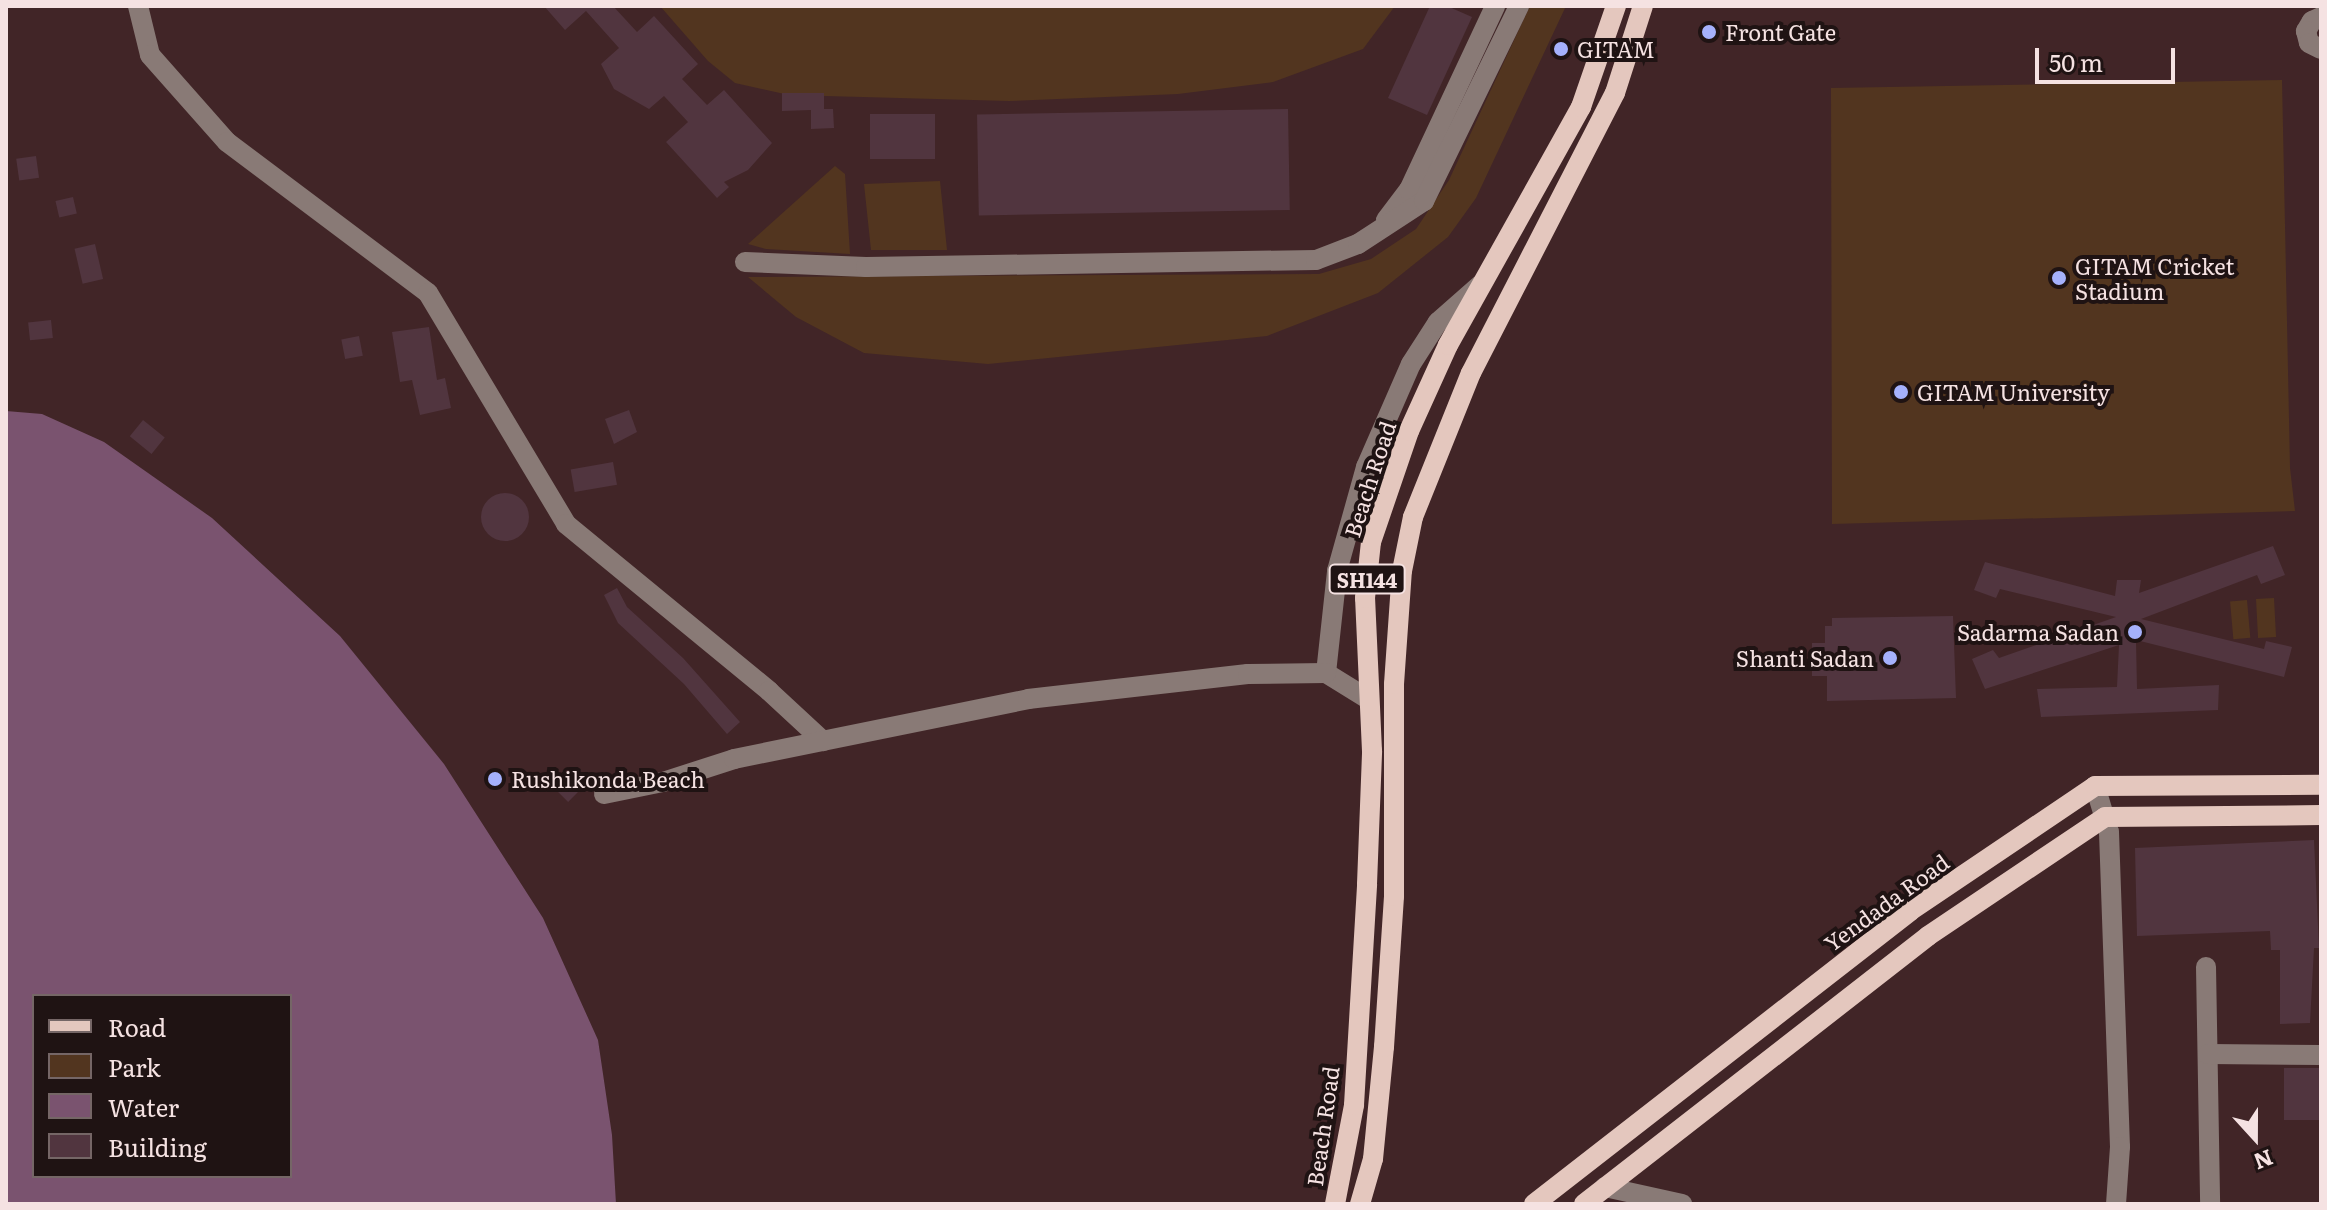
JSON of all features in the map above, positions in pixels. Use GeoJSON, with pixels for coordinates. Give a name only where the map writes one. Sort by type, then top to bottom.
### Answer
{"type":"FeatureCollection","features":[{"type":"Feature","properties":{"kind":"main road","name":"Beach Road"},"geometry":{"type":"LineString","coordinates":[[1335,1204],[1354,1105],[1372,781],[1365,598],[1371,542],[1409,431],[1483,282],[1581,107],[1616,6]]}},
{"type":"Feature","properties":{"kind":"main road","name":"SH144"},"geometry":{"type":"LineString","coordinates":[[1360,1204],[1373,1159],[1384,1047],[1394,896],[1394,684],[1402,571],[1413,517],[1471,373],[1615,93],[1643,6]]}},
{"type":"Feature","properties":{"kind":"main road"},"geometry":{"type":"LineString","coordinates":[[2095,786],[2321,785]]}},
{"type":"Feature","properties":{"kind":"main road","name":"Yendada Road"},"geometry":{"type":"LineString","coordinates":[[1534,1204],[1910,911],[2095,786]]}},
{"type":"Feature","properties":{"kind":"main road"},"geometry":{"type":"LineString","coordinates":[[1584,1204],[1928,936],[2105,817],[2321,815]]}},
{"type":"Feature","properties":{"kind":"street"},"geometry":{"type":"LineString","coordinates":[[138,6],[150,55],[227,142],[428,293],[566,524],[769,691],[823,741]]}},
{"type":"Feature","properties":{"kind":"street"},"geometry":{"type":"LineString","coordinates":[[1379,229],[1409,190],[1495,6]]}},
{"type":"Feature","properties":{"kind":"street"},"geometry":{"type":"LineString","coordinates":[[745,262],[866,267],[1316,260],[1358,244],[1424,201],[1519,6]]}},
{"type":"Feature","properties":{"kind":"street"},"geometry":{"type":"LineString","coordinates":[[2321,17],[2312,21],[2306,31],[2309,43],[2321,49]]}},
{"type":"Feature","properties":{"kind":"street"},"geometry":{"type":"LineString","coordinates":[[1326,673],[1337,571],[1366,467],[1411,364],[1438,322],[1483,282]]}},
{"type":"Feature","properties":{"kind":"street"},"geometry":{"type":"LineString","coordinates":[[604,794],[663,782],[734,759],[1028,699],[1248,674],[1326,673],[1368,699]]}},
{"type":"Feature","properties":{"kind":"street"},"geometry":{"type":"LineString","coordinates":[[2095,786],[2109,832],[2120,1147],[2116,1204]]}},
{"type":"Feature","properties":{"kind":"street"},"geometry":{"type":"LineString","coordinates":[[2206,967],[2210,1204]]}},
{"type":"Feature","properties":{"kind":"street"},"geometry":{"type":"LineString","coordinates":[[2208,1054],[2321,1055]]}},
{"type":"Feature","properties":{"kind":"street"},"geometry":{"type":"LineString","coordinates":[[1605,1187],[1682,1204]]}},
{"type":"Feature","properties":{"kind":"green space"},"geometry":{"type":"Polygon","coordinates":[[[660,6],[1395,6],[1363,49],[1273,82],[1178,94],[1009,101],[789,95],[735,83],[708,61],[660,6]]]}},
{"type":"Feature","properties":{"kind":"green space"},"geometry":{"type":"Polygon","coordinates":[[[1530,6],[1566,6],[1476,198],[1448,237],[1378,293],[1267,336],[988,364],[864,353],[796,317],[748,277],[1319,274],[1371,259],[1416,229],[1449,180],[1530,6]]]}},
{"type":"Feature","properties":{"kind":"green space","name":"GITAM Cricket Stadium"},"geometry":{"type":"Polygon","coordinates":[[[2282,80],[2290,468],[2295,511],[1832,524],[1831,88],[2282,80]]]}},
{"type":"Feature","properties":{"kind":"green space"},"geometry":{"type":"Polygon","coordinates":[[[835,166],[845,174],[850,254],[766,249],[748,244],[835,166]]]}},
{"type":"Feature","properties":{"kind":"green space"},"geometry":{"type":"Polygon","coordinates":[[[940,181],[947,250],[871,250],[864,184],[940,181]]]}},
{"type":"Feature","properties":{"kind":"green space"},"geometry":{"type":"Polygon","coordinates":[[[2274,598],[2276,637],[2258,638],[2256,599],[2274,598]]]}},
{"type":"Feature","properties":{"kind":"green space"},"geometry":{"type":"Polygon","coordinates":[[[2247,600],[2250,638],[2233,639],[2230,601],[2247,600]]]}},
{"type":"Feature","properties":{"kind":"water"},"geometry":{"type":"Polygon","coordinates":[[[6,411],[42,414],[104,442],[212,518],[340,636],[444,764],[543,918],[598,1040],[612,1135],[616,1204],[6,1204],[6,411]]]}},
{"type":"Feature","properties":{"kind":"building"},"geometry":{"type":"Polygon","coordinates":[[[544,6],[613,6],[637,32],[654,16],[698,64],[682,79],[707,105],[724,90],[772,143],[748,170],[724,182],[729,187],[717,198],[666,142],[688,122],[664,96],[649,109],[614,89],[601,64],[619,48],[586,11],[565,30],[544,6]]]}},
{"type":"Feature","properties":{"kind":"building"},"geometry":{"type":"Polygon","coordinates":[[[1430,6],[1447,6],[1472,17],[1427,115],[1388,98],[1430,6]]]}},
{"type":"Feature","properties":{"kind":"building"},"geometry":{"type":"Polygon","coordinates":[[[782,93],[824,93],[824,109],[833,109],[834,128],[811,129],[811,110],[782,111],[782,93]]]}},
{"type":"Feature","properties":{"kind":"building"},"geometry":{"type":"Polygon","coordinates":[[[1288,109],[1290,210],[979,215],[977,114],[1288,109]]]}},
{"type":"Feature","properties":{"kind":"building"},"geometry":{"type":"Polygon","coordinates":[[[870,114],[935,114],[935,159],[870,159],[870,114]]]}},
{"type":"Feature","properties":{"kind":"building"},"geometry":{"type":"Polygon","coordinates":[[[36,156],[39,178],[19,181],[16,159],[36,156]]]}},
{"type":"Feature","properties":{"kind":"building"},"geometry":{"type":"Polygon","coordinates":[[[73,197],[77,214],[59,218],[55,201],[73,197]]]}},
{"type":"Feature","properties":{"kind":"building"},"geometry":{"type":"Polygon","coordinates":[[[95,244],[103,279],[83,284],[75,249],[95,244]]]}},
{"type":"Feature","properties":{"kind":"building"},"geometry":{"type":"Polygon","coordinates":[[[51,320],[53,338],[30,340],[28,322],[51,320]]]}},
{"type":"Feature","properties":{"kind":"building"},"geometry":{"type":"Polygon","coordinates":[[[429,327],[437,380],[445,378],[451,408],[420,415],[412,380],[400,382],[392,332],[429,327]]]}},
{"type":"Feature","properties":{"kind":"building"},"geometry":{"type":"Polygon","coordinates":[[[359,336],[363,356],[345,359],[341,339],[359,336]]]}},
{"type":"Feature","properties":{"kind":"building"},"geometry":{"type":"Polygon","coordinates":[[[629,410],[637,432],[614,444],[605,419],[629,410]]]}},
{"type":"Feature","properties":{"kind":"building"},"geometry":{"type":"Polygon","coordinates":[[[143,420],[165,438],[152,454],[130,436],[143,420]]]}},
{"type":"Feature","properties":{"kind":"building"},"geometry":{"type":"Polygon","coordinates":[[[613,462],[617,485],[575,492],[571,469],[613,462]]]}},
{"type":"Feature","properties":{"kind":"building"},"geometry":{"type":"Polygon","coordinates":[[[505,493],[522,500],[529,517],[522,534],[505,541],[488,534],[481,517],[488,500],[505,493]]]}},
{"type":"Feature","properties":{"kind":"building","name":"Sadarma Sadan"},"geometry":{"type":"Polygon","coordinates":[[[2273,546],[2285,575],[2261,584],[2257,575],[2141,619],[2264,649],[2266,641],[2292,647],[2284,677],[2136,640],[2137,689],[2219,685],[2218,710],[2041,717],[2037,689],[2117,687],[2119,645],[1985,689],[1972,659],[1993,650],[1999,658],[2116,617],[2000,589],[1996,598],[1974,590],[1985,562],[2115,596],[2117,580],[2141,580],[2139,593],[2273,546]]]}},
{"type":"Feature","properties":{"kind":"building"},"geometry":{"type":"Polygon","coordinates":[[[617,588],[627,607],[683,658],[740,722],[727,734],[684,684],[618,623],[604,595],[617,588]]]}},
{"type":"Feature","properties":{"kind":"building","name":"Shanti Sadan"},"geometry":{"type":"Polygon","coordinates":[[[1953,616],[1956,698],[1827,701],[1827,676],[1812,676],[1812,643],[1825,643],[1825,626],[1832,626],[1832,618],[1953,616]]]}},
{"type":"Feature","properties":{"kind":"building"},"geometry":{"type":"Polygon","coordinates":[[[566,780],[578,792],[568,802],[556,790],[566,780]]]}},
{"type":"Feature","properties":{"kind":"building"},"geometry":{"type":"Polygon","coordinates":[[[2314,840],[2319,948],[2314,948],[2310,1023],[2280,1024],[2280,950],[2271,950],[2270,931],[2137,936],[2135,848],[2314,840]]]}},
{"type":"Feature","properties":{"kind":"building"},"geometry":{"type":"Polygon","coordinates":[[[2284,1068],[2321,1068],[2321,1120],[2284,1120],[2284,1068]]]}},
{"type":"Feature","properties":{"kind":"place","name":"Front Gate"},"geometry":{"type":"Point","coordinates":[1709,32]}},
{"type":"Feature","properties":{"kind":"place","name":"GITAM"},"geometry":{"type":"Point","coordinates":[1561,49]}},
{"type":"Feature","properties":{"kind":"place","name":"GITAM Cricket Stadium"},"geometry":{"type":"Point","coordinates":[2059,278]}},
{"type":"Feature","properties":{"kind":"place","name":"GITAM University"},"geometry":{"type":"Point","coordinates":[1901,392]}},
{"type":"Feature","properties":{"kind":"place","name":"Sadarma Sadan"},"geometry":{"type":"Point","coordinates":[2135,632]}},
{"type":"Feature","properties":{"kind":"place","name":"Shanti Sadan"},"geometry":{"type":"Point","coordinates":[1890,658]}},
{"type":"Feature","properties":{"kind":"place","name":"Rushikonda Beach"},"geometry":{"type":"Point","coordinates":[495,779]}}]}
